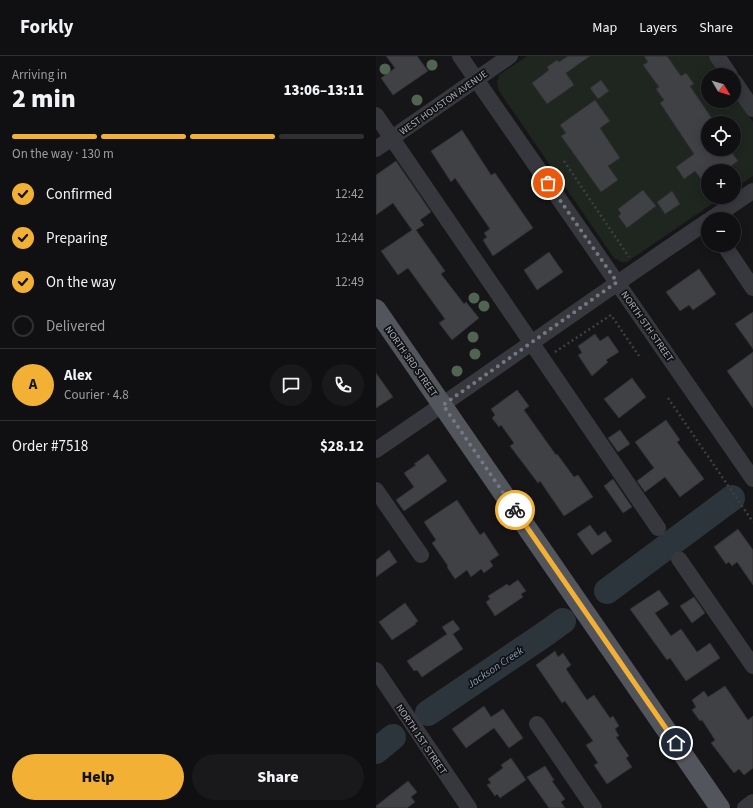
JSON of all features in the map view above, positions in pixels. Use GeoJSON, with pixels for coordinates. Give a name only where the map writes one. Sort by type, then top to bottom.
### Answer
{"type":"FeatureCollection","features":[{"type":"Feature","properties":{"kind":"main road","name":"NORTH 3RD STREET"},"geometry":{"type":"LineString","coordinates":[[376,309],[720,808]]}},
{"type":"Feature","properties":{"kind":"street","name":"NORTH 5TH STREET"},"geometry":{"type":"LineString","coordinates":[[460,56],[753,479]]}},
{"type":"Feature","properties":{"kind":"street","name":"WEST HOUSTON AVENUE"},"geometry":{"type":"LineString","coordinates":[[376,149],[510,56]]}},
{"type":"Feature","properties":{"kind":"street"},"geometry":{"type":"LineString","coordinates":[[717,56],[725,68]]}},
{"type":"Feature","properties":{"kind":"street"},"geometry":{"type":"LineString","coordinates":[[741,91],[753,108]]}},
{"type":"Feature","properties":{"kind":"street"},"geometry":{"type":"LineString","coordinates":[[376,115],[658,528]]}},
{"type":"Feature","properties":{"kind":"street"},"geometry":{"type":"LineString","coordinates":[[722,212],[753,191]]}},
{"type":"Feature","properties":{"kind":"street"},"geometry":{"type":"LineString","coordinates":[[376,450],[443,405],[617,282],[701,227]]}},
{"type":"Feature","properties":{"kind":"street"},"geometry":{"type":"LineString","coordinates":[[729,252],[753,288]]}},
{"type":"Feature","properties":{"kind":"street"},"geometry":{"type":"LineString","coordinates":[[376,490],[421,555]]}},
{"type":"Feature","properties":{"kind":"street"},"geometry":{"type":"LineString","coordinates":[[680,559],[753,666]]}},
{"type":"Feature","properties":{"kind":"street","name":"NORTH 1ST STREET"},"geometry":{"type":"LineString","coordinates":[[376,670],[469,808]]}},
{"type":"Feature","properties":{"kind":"street"},"geometry":{"type":"LineString","coordinates":[[537,724],[594,808]]}},
{"type":"Feature","properties":{"kind":"street"},"geometry":{"type":"LineString","coordinates":[[745,808],[753,802]]}},
{"type":"Feature","properties":{"kind":"path"},"geometry":{"type":"LineString","coordinates":[[564,161],[630,258]]}},
{"type":"Feature","properties":{"kind":"path"},"geometry":{"type":"LineString","coordinates":[[542,360],[611,314],[639,356]]}},
{"type":"Feature","properties":{"kind":"path"},"geometry":{"type":"LineString","coordinates":[[668,398],[753,522]]}},
{"type":"Feature","properties":{"kind":"shaded area"},"geometry":{"type":"Polygon","coordinates":[[[527,56],[708,56],[716,68],[701,68],[701,108],[741,108],[741,104],[753,122],[753,176],[741,184],[741,164],[701,164],[701,204],[712,204],[627,262],[622,262],[614,258],[499,91],[497,83],[499,75],[527,56]]]}},
{"type":"Feature","properties":{"kind":"building"},"geometry":{"type":"Polygon","coordinates":[[[386,56],[417,56],[428,71],[393,95],[381,78],[395,68],[386,56]]]}},
{"type":"Feature","properties":{"kind":"building"},"geometry":{"type":"Polygon","coordinates":[[[568,56],[590,56],[566,73],[574,85],[547,104],[532,83],[549,70],[547,67],[557,60],[559,62],[568,56]]]}},
{"type":"Feature","properties":{"kind":"building"},"geometry":{"type":"Polygon","coordinates":[[[644,56],[667,56],[681,76],[686,73],[694,84],[690,86],[701,102],[701,108],[705,108],[710,116],[701,116],[701,156],[734,156],[738,161],[734,164],[701,164],[701,179],[695,171],[684,179],[676,167],[694,154],[660,103],[664,100],[656,89],[659,87],[643,65],[648,62],[644,56]]]}},
{"type":"Feature","properties":{"kind":"building"},"geometry":{"type":"Polygon","coordinates":[[[601,80],[609,91],[598,99],[590,88],[601,80]]]}},
{"type":"Feature","properties":{"kind":"building"},"geometry":{"type":"Polygon","coordinates":[[[595,100],[610,121],[600,128],[620,158],[608,166],[618,180],[601,192],[561,136],[566,133],[560,125],[595,100]]]}},
{"type":"Feature","properties":{"kind":"building"},"geometry":{"type":"Polygon","coordinates":[[[462,130],[491,175],[495,173],[533,228],[493,256],[483,240],[487,237],[484,233],[490,229],[455,178],[451,182],[431,151],[462,130]]]}},
{"type":"Feature","properties":{"kind":"building"},"geometry":{"type":"Polygon","coordinates":[[[396,161],[431,212],[420,220],[424,225],[416,230],[445,271],[441,274],[464,304],[466,302],[479,318],[452,340],[439,323],[445,319],[408,268],[398,275],[381,251],[412,230],[393,203],[376,215],[376,175],[396,161]]]}},
{"type":"Feature","properties":{"kind":"building"},"geometry":{"type":"Polygon","coordinates":[[[643,190],[656,206],[627,228],[618,216],[621,214],[618,209],[643,190]]]}},
{"type":"Feature","properties":{"kind":"building"},"geometry":{"type":"Polygon","coordinates":[[[672,191],[680,204],[665,214],[657,202],[672,191]]]}},
{"type":"Feature","properties":{"kind":"building"},"geometry":{"type":"Polygon","coordinates":[[[549,252],[563,272],[537,290],[524,270],[549,252]]]}},
{"type":"Feature","properties":{"kind":"building"},"geometry":{"type":"Polygon","coordinates":[[[699,269],[716,294],[693,310],[689,305],[680,311],[666,292],[699,269]]]}},
{"type":"Feature","properties":{"kind":"building"},"geometry":{"type":"Polygon","coordinates":[[[753,312],[753,349],[735,324],[753,312]]]}},
{"type":"Feature","properties":{"kind":"building"},"geometry":{"type":"Polygon","coordinates":[[[595,334],[600,341],[608,336],[619,352],[606,360],[608,362],[592,376],[578,355],[582,353],[578,346],[595,334]]]}},
{"type":"Feature","properties":{"kind":"building"},"geometry":{"type":"Polygon","coordinates":[[[753,352],[753,408],[727,371],[753,352]]]}},
{"type":"Feature","properties":{"kind":"building"},"geometry":{"type":"Polygon","coordinates":[[[376,373],[393,397],[376,408],[376,373]]]}},
{"type":"Feature","properties":{"kind":"building"},"geometry":{"type":"Polygon","coordinates":[[[632,378],[646,397],[619,418],[604,399],[632,378]]]}},
{"type":"Feature","properties":{"kind":"building"},"geometry":{"type":"Polygon","coordinates":[[[517,390],[529,406],[524,410],[556,455],[557,454],[574,477],[578,475],[593,497],[564,516],[540,481],[538,483],[510,446],[514,443],[501,425],[499,427],[492,418],[495,415],[491,409],[517,390]]]}},
{"type":"Feature","properties":{"kind":"building"},"geometry":{"type":"Polygon","coordinates":[[[666,420],[680,440],[677,442],[704,479],[680,497],[665,477],[645,492],[637,481],[654,468],[635,442],[666,420]]]}},
{"type":"Feature","properties":{"kind":"building"},"geometry":{"type":"Polygon","coordinates":[[[620,430],[630,444],[618,452],[608,438],[620,430]]]}},
{"type":"Feature","properties":{"kind":"building"},"geometry":{"type":"Polygon","coordinates":[[[428,454],[447,481],[404,511],[396,500],[414,487],[404,473],[428,454]]]}},
{"type":"Feature","properties":{"kind":"building"},"geometry":{"type":"Polygon","coordinates":[[[613,479],[632,507],[623,513],[604,486],[613,479]]]}},
{"type":"Feature","properties":{"kind":"building"},"geometry":{"type":"Polygon","coordinates":[[[457,500],[480,535],[484,532],[499,555],[490,561],[493,566],[484,573],[481,569],[471,577],[467,570],[455,579],[432,543],[436,540],[424,522],[457,500]]]}},
{"type":"Feature","properties":{"kind":"building"},"geometry":{"type":"Polygon","coordinates":[[[590,525],[598,536],[605,531],[612,541],[592,555],[577,534],[590,525]]]}},
{"type":"Feature","properties":{"kind":"building"},"geometry":{"type":"Polygon","coordinates":[[[738,529],[753,550],[753,585],[737,562],[732,566],[729,562],[726,564],[714,547],[738,529]]]}},
{"type":"Feature","properties":{"kind":"building"},"geometry":{"type":"Polygon","coordinates":[[[389,550],[397,562],[376,577],[376,560],[389,550]]]}},
{"type":"Feature","properties":{"kind":"building"},"geometry":{"type":"Polygon","coordinates":[[[518,580],[526,591],[521,594],[523,597],[495,616],[486,602],[490,599],[488,596],[507,584],[509,586],[518,580]]]}},
{"type":"Feature","properties":{"kind":"building"},"geometry":{"type":"Polygon","coordinates":[[[659,590],[669,604],[655,613],[671,636],[681,629],[697,652],[710,643],[720,658],[686,681],[670,658],[667,660],[630,609],[659,590]]]}},
{"type":"Feature","properties":{"kind":"building"},"geometry":{"type":"Polygon","coordinates":[[[694,597],[705,613],[692,623],[680,606],[694,597]]]}},
{"type":"Feature","properties":{"kind":"building"},"geometry":{"type":"Polygon","coordinates":[[[405,603],[418,621],[415,623],[416,624],[392,640],[379,622],[405,603]]]}},
{"type":"Feature","properties":{"kind":"building"},"geometry":{"type":"Polygon","coordinates":[[[453,620],[460,629],[453,634],[463,649],[422,677],[417,670],[414,671],[407,661],[447,634],[442,627],[453,620]]]}},
{"type":"Feature","properties":{"kind":"building"},"geometry":{"type":"Polygon","coordinates":[[[555,651],[558,657],[563,653],[571,665],[566,669],[587,700],[594,695],[610,718],[613,716],[619,726],[615,729],[619,736],[616,737],[629,756],[626,758],[632,767],[607,784],[594,765],[598,763],[586,745],[593,741],[565,701],[562,703],[536,665],[555,651]]]}},
{"type":"Feature","properties":{"kind":"building"},"geometry":{"type":"Polygon","coordinates":[[[725,686],[748,720],[753,716],[753,768],[744,775],[739,769],[734,773],[711,743],[715,740],[702,720],[700,721],[692,710],[696,707],[692,700],[704,691],[708,697],[725,686]]]}},
{"type":"Feature","properties":{"kind":"building"},"geometry":{"type":"Polygon","coordinates":[[[484,706],[491,717],[503,709],[523,738],[509,748],[494,728],[466,748],[452,729],[484,706]]]}},
{"type":"Feature","properties":{"kind":"building"},"geometry":{"type":"Polygon","coordinates":[[[511,758],[526,780],[500,798],[497,794],[495,796],[487,785],[491,783],[488,779],[503,768],[501,765],[511,758]]]}},
{"type":"Feature","properties":{"kind":"building"},"geometry":{"type":"Polygon","coordinates":[[[545,766],[554,780],[552,781],[565,799],[561,802],[565,808],[549,808],[527,777],[545,766]]]}},
{"type":"Feature","properties":{"kind":"building"},"geometry":{"type":"Polygon","coordinates":[[[408,781],[417,792],[411,797],[415,802],[407,808],[376,808],[376,806],[408,781]]]}},
{"type":"Feature","properties":{"kind":"waterway","name":"Jackson Creek"},"geometry":{"type":"LineString","coordinates":[[607,591],[732,498]]}},
{"type":"Feature","properties":{"kind":"waterway","name":"Jackson Creek"},"geometry":{"type":"LineString","coordinates":[[428,713],[563,621]]}},
{"type":"Feature","properties":{"kind":"waterway","name":"Jackson Creek"},"geometry":{"type":"LineString","coordinates":[[376,751],[393,737]]}},
{"type":"Feature","properties":{"kind":"way so far"},"geometry":{"type":"LineString","coordinates":[[515,510],[443,405],[617,282],[548,183]]}},
{"type":"Feature","properties":{"kind":"route"},"geometry":{"type":"LineString","coordinates":[[515,510],[676,743]]}}]}
